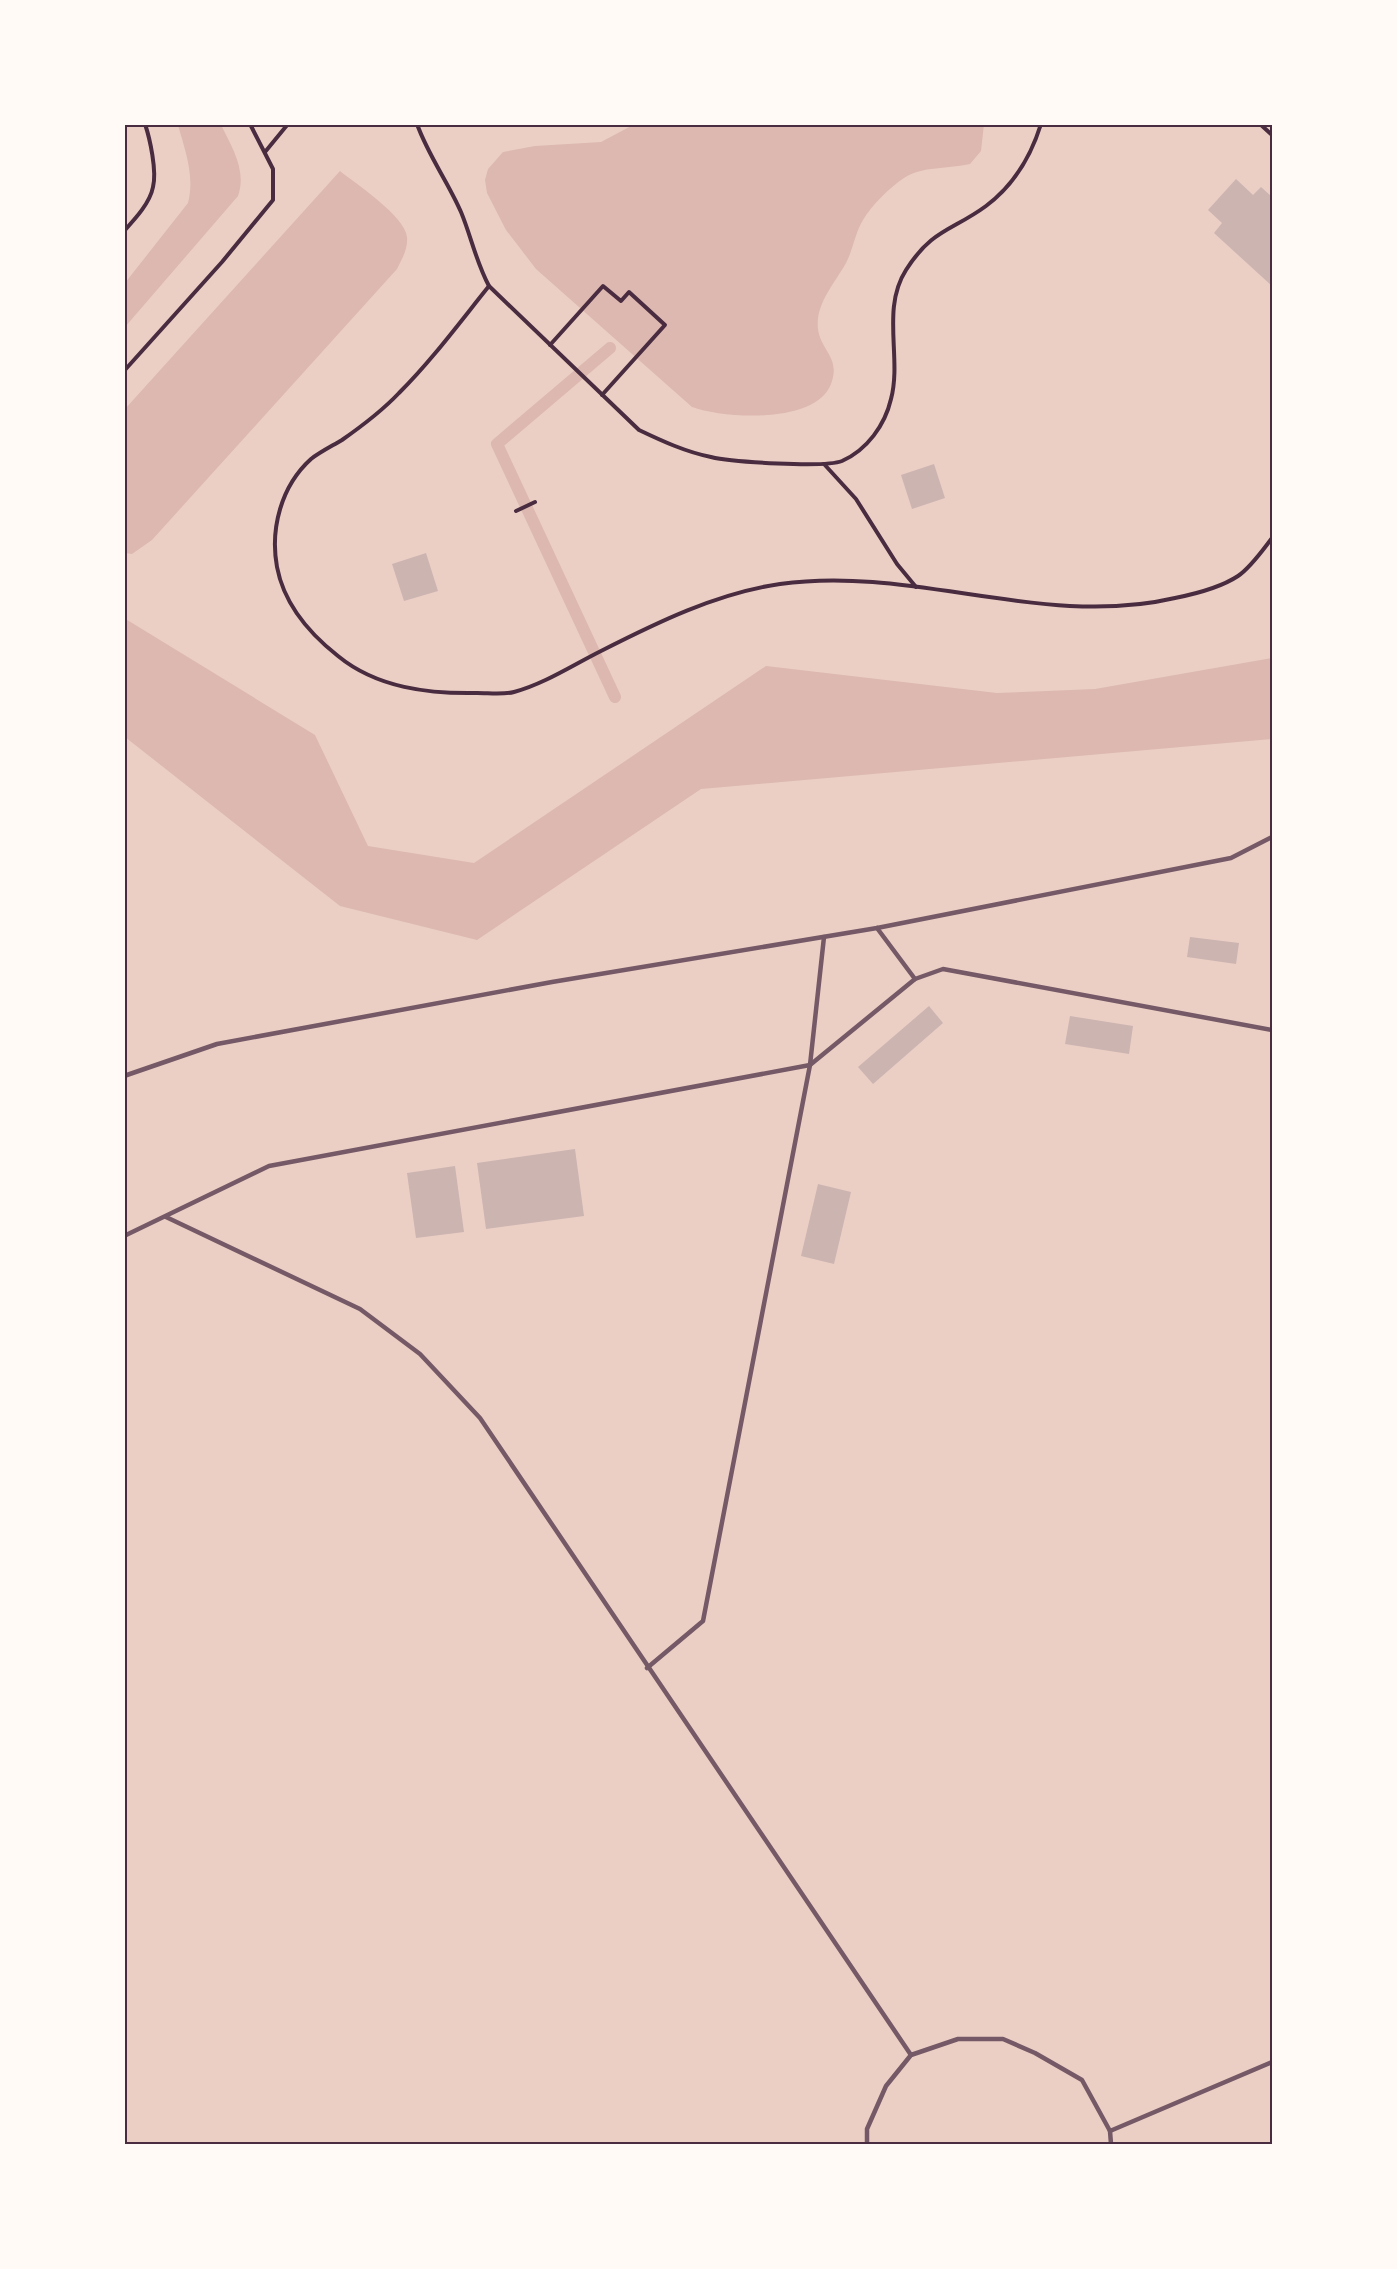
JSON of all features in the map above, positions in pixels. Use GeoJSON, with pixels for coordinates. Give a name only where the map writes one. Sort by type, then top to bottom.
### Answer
{"type":"FeatureCollection","features":[{"type":"Feature","properties":{"kind":"lane"},"geometry":{"type":"LineString","coordinates":[[124,1076],[217,1044],[552,982],[877,928],[1231,858],[1272,837]]}},
{"type":"Feature","properties":{"kind":"lane"},"geometry":{"type":"LineString","coordinates":[[877,928],[915,979]]}},
{"type":"Feature","properties":{"kind":"lane"},"geometry":{"type":"LineString","coordinates":[[647,1668],[703,1621],[810,1065],[824,937]]}},
{"type":"Feature","properties":{"kind":"lane"},"geometry":{"type":"LineString","coordinates":[[124,1236],[269,1166],[810,1065],[915,979],[942,969],[1272,1030]]}},
{"type":"Feature","properties":{"kind":"lane"},"geometry":{"type":"LineString","coordinates":[[166,1217],[360,1308],[420,1354],[480,1418],[911,2055]]}},
{"type":"Feature","properties":{"kind":"lane"},"geometry":{"type":"LineString","coordinates":[[867,2145],[867,2129],[886,2086],[911,2055],[958,2039],[1003,2039],[1035,2053],[1082,2080],[1110,2131],[1111,2145]]}},
{"type":"Feature","properties":{"kind":"lane"},"geometry":{"type":"LineString","coordinates":[[1110,2131],[1272,2062]]}},
{"type":"Feature","properties":{"kind":"path"},"geometry":{"type":"LineString","coordinates":[[124,231],[139,214],[153,186],[150,138],[145,124]]}},
{"type":"Feature","properties":{"kind":"path"},"geometry":{"type":"LineString","coordinates":[[124,371],[222,262],[273,200],[273,170],[250,124]]}},
{"type":"Feature","properties":{"kind":"path"},"geometry":{"type":"LineString","coordinates":[[265,152],[288,124]]}},
{"type":"Feature","properties":{"kind":"path"},"geometry":{"type":"LineString","coordinates":[[417,124],[460,211],[473,242],[479,268],[489,285],[639,430],[663,442],[712,458],[806,465],[841,461],[863,448],[882,425],[892,398],[894,364],[892,326],[897,292],[904,272],[925,244],[943,229],[987,205],[1013,179],[1032,151],[1041,124]]}},
{"type":"Feature","properties":{"kind":"path"},"geometry":{"type":"LineString","coordinates":[[1260,124],[1272,135]]}},
{"type":"Feature","properties":{"kind":"path"},"geometry":{"type":"LineString","coordinates":[[489,285],[400,392],[372,419],[311,459],[291,483],[279,509],[274,537],[277,570],[291,605],[314,637],[352,667],[395,686],[453,694],[511,693],[669,618],[732,596],[779,584],[849,581],[916,587],[1021,603],[1092,609],[1142,606],[1197,593],[1238,576],[1272,538]]}},
{"type":"Feature","properties":{"kind":"path"},"geometry":{"type":"LineString","coordinates":[[550,345],[603,286],[621,301],[629,292],[665,324],[602,395]]}},
{"type":"Feature","properties":{"kind":"path"},"geometry":{"type":"LineString","coordinates":[[823,463],[856,499],[897,564],[916,587]]}},
{"type":"Feature","properties":{"kind":"path"},"geometry":{"type":"LineString","coordinates":[[516,511],[535,502]]}},
{"type":"Feature","properties":{"kind":"shaded area"},"geometry":{"type":"Polygon","coordinates":[[[984,124],[981,151],[970,164],[911,174],[887,192],[867,214],[858,230],[846,263],[823,302],[818,320],[820,337],[834,368],[831,384],[822,397],[808,406],[768,415],[726,414],[692,407],[536,269],[506,230],[487,193],[485,180],[488,169],[503,152],[535,146],[601,142],[633,125],[984,124]]]}},
{"type":"Feature","properties":{"kind":"shaded area"},"geometry":{"type":"Polygon","coordinates":[[[125,125],[1272,125],[1272,2144],[125,2144],[125,125]]]}},
{"type":"Feature","properties":{"kind":"shaded area"},"geometry":{"type":"Polygon","coordinates":[[[178,125],[221,125],[237,159],[241,177],[238,196],[125,327],[125,283],[188,203],[190,173],[178,125]]]}},
{"type":"Feature","properties":{"kind":"shaded area"},"geometry":{"type":"Polygon","coordinates":[[[340,171],[389,210],[404,229],[407,246],[397,269],[152,540],[132,554],[125,553],[125,409],[340,171]]]}},
{"type":"Feature","properties":{"kind":"shaded area"},"geometry":{"type":"Polygon","coordinates":[[[124,618],[315,735],[368,846],[474,863],[766,666],[997,693],[1095,689],[1272,658],[1272,739],[701,789],[477,940],[340,906],[125,737],[124,618]]]}},
{"type":"Feature","properties":{"kind":"building"},"geometry":{"type":"Polygon","coordinates":[[[1236,179],[1253,195],[1261,187],[1272,197],[1272,286],[1214,233],[1222,223],[1208,210],[1236,179]]]}},
{"type":"Feature","properties":{"kind":"building"},"geometry":{"type":"Polygon","coordinates":[[[934,464],[945,498],[912,509],[901,475],[934,464]]]}},
{"type":"Feature","properties":{"kind":"building"},"geometry":{"type":"Polygon","coordinates":[[[426,553],[438,591],[404,601],[392,564],[426,553]]]}},
{"type":"Feature","properties":{"kind":"building"},"geometry":{"type":"Polygon","coordinates":[[[1190,937],[1239,943],[1236,964],[1187,957],[1190,937]]]}},
{"type":"Feature","properties":{"kind":"building"},"geometry":{"type":"Polygon","coordinates":[[[929,1006],[943,1023],[873,1084],[858,1067],[929,1006]]]}},
{"type":"Feature","properties":{"kind":"building"},"geometry":{"type":"Polygon","coordinates":[[[1070,1016],[1133,1026],[1129,1054],[1065,1044],[1070,1016]]]}},
{"type":"Feature","properties":{"kind":"building"},"geometry":{"type":"Polygon","coordinates":[[[575,1149],[584,1216],[486,1229],[477,1163],[575,1149]]]}},
{"type":"Feature","properties":{"kind":"building"},"geometry":{"type":"Polygon","coordinates":[[[455,1166],[464,1232],[416,1238],[407,1173],[455,1166]]]}},
{"type":"Feature","properties":{"kind":"building"},"geometry":{"type":"Polygon","coordinates":[[[818,1184],[851,1192],[834,1264],[801,1256],[818,1184]]]}},
{"type":"Feature","properties":{"kind":"waterway"},"geometry":{"type":"LineString","coordinates":[[610,348],[497,444],[615,697]]}}]}
